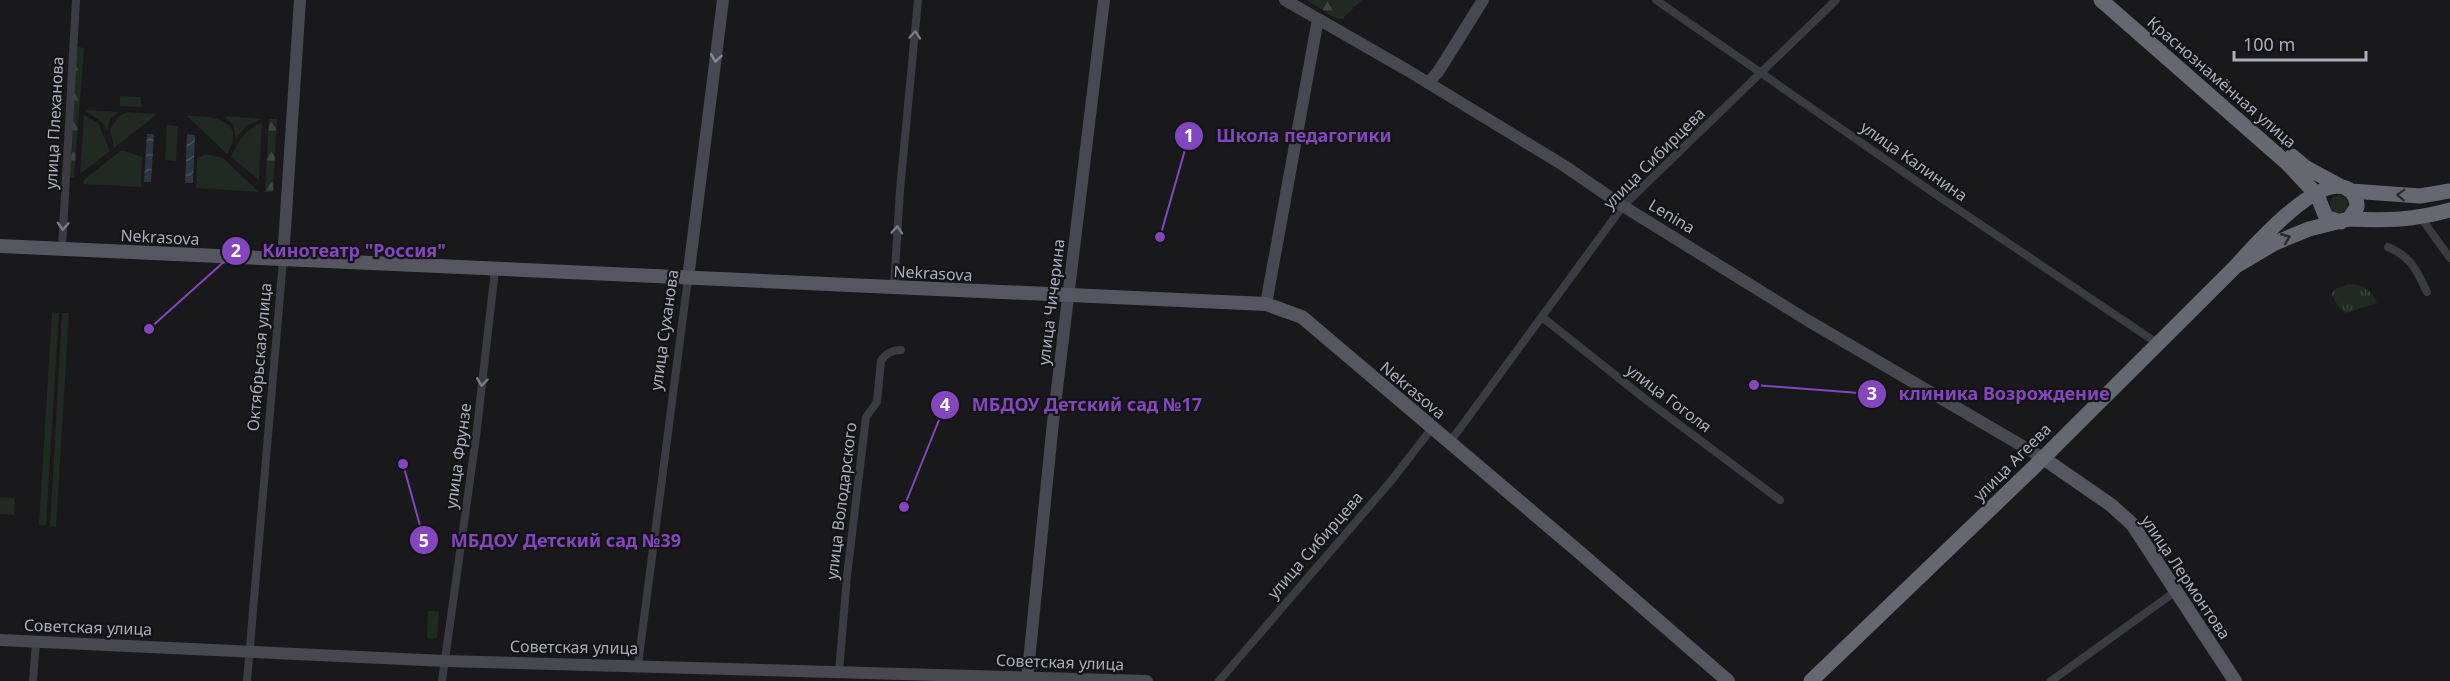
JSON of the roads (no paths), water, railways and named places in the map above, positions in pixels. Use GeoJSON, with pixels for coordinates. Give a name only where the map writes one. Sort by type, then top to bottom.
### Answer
{"type":"FeatureCollection","features":[{"type":"Feature","properties":{"kind":"highway","name":"Краснознамённая улица"},"geometry":{"type":"LineString","coordinates":[[2101,0],[2287,163],[2317,195]]}},
{"type":"Feature","properties":{"kind":"highway","name":"Краснознамённая улица"},"geometry":{"type":"LineString","coordinates":[[2113,0],[2305,167],[2345,189]]}},
{"type":"Feature","properties":{"kind":"highway"},"geometry":{"type":"LineString","coordinates":[[2345,189],[2356,199],[2357,207],[2345,220],[2326,217],[2317,195],[2331,187],[2420,196],[2450,190]]}},
{"type":"Feature","properties":{"kind":"highway","name":"улица Агеева"},"geometry":{"type":"LineString","coordinates":[[1811,680],[2043,458],[2258,242],[2300,202],[2317,195]]}},
{"type":"Feature","properties":{"kind":"highway","name":"улица Агеева"},"geometry":{"type":"LineString","coordinates":[[2236,266],[2283,240],[2309,229],[2345,220],[2388,221],[2421,218],[2450,210]]}},
{"type":"Feature","properties":{"kind":"main road","name":"Октябрьская улица"},"geometry":{"type":"LineString","coordinates":[[283,260],[300,0]]}},
{"type":"Feature","properties":{"kind":"main road","name":"улица Суханова"},"geometry":{"type":"LineString","coordinates":[[688,278],[723,0]]}},
{"type":"Feature","properties":{"kind":"main road","name":"улица Чичерина"},"geometry":{"type":"LineString","coordinates":[[1027,679],[1053,422],[1104,0]]}},
{"type":"Feature","properties":{"kind":"main road","name":"Lenina"},"geometry":{"type":"LineString","coordinates":[[1285,0],[1563,165],[1623,206],[1807,320],[2043,458]]}},
{"type":"Feature","properties":{"kind":"main road"},"geometry":{"type":"LineString","coordinates":[[1428,83],[1438,72],[1483,0]]}},
{"type":"Feature","properties":{"kind":"main road"},"geometry":{"type":"LineString","coordinates":[[1266,304],[1318,19]]}},
{"type":"Feature","properties":{"kind":"main road","name":"Nekrasova"},"geometry":{"type":"LineString","coordinates":[[0,246],[1069,297],[1266,304],[1302,317],[1728,681]]}},
{"type":"Feature","properties":{"kind":"main road","name":"улица Лермонтова"},"geometry":{"type":"LineString","coordinates":[[2043,458],[2111,505],[2133,524],[2235,681]]}},
{"type":"Feature","properties":{"kind":"main road","name":"Советская улица"},"geometry":{"type":"LineString","coordinates":[[0,640],[445,661],[638,665],[832,675],[1147,681]]}},
{"type":"Feature","properties":{"kind":"street","name":"улица Плеханова"},"geometry":{"type":"LineString","coordinates":[[62,249],[76,0]]}},
{"type":"Feature","properties":{"kind":"street"},"geometry":{"type":"LineString","coordinates":[[894,288],[900,190],[918,0]]}},
{"type":"Feature","properties":{"kind":"street","name":"улица Калинина"},"geometry":{"type":"LineString","coordinates":[[1656,0],[1938,196],[2157,343]]}},
{"type":"Feature","properties":{"kind":"street","name":"улица Сибирцева"},"geometry":{"type":"LineString","coordinates":[[1450,442],[1623,206],[1836,0]]}},
{"type":"Feature","properties":{"kind":"street"},"geometry":{"type":"LineString","coordinates":[[2421,218],[2450,258]]}},
{"type":"Feature","properties":{"kind":"street"},"geometry":{"type":"LineString","coordinates":[[2388,247],[2404,255],[2414,265],[2427,292]]}},
{"type":"Feature","properties":{"kind":"street","name":"Октябрьская улица"},"geometry":{"type":"LineString","coordinates":[[247,681],[283,260]]}},
{"type":"Feature","properties":{"kind":"street","name":"улица Фрунзе"},"geometry":{"type":"LineString","coordinates":[[442,681],[495,270]]}},
{"type":"Feature","properties":{"kind":"street","name":"улица Суханова"},"geometry":{"type":"LineString","coordinates":[[638,665],[688,278]]}},
{"type":"Feature","properties":{"kind":"street","name":"улица Гоголя"},"geometry":{"type":"LineString","coordinates":[[1542,316],[1649,402],[1780,500]]}},
{"type":"Feature","properties":{"kind":"street","name":"улица Володарского"},"geometry":{"type":"LineString","coordinates":[[832,675],[847,576],[866,417],[877,402],[881,361],[884,356],[895,350],[902,350]]}},
{"type":"Feature","properties":{"kind":"street","name":"улица Сибирцева"},"geometry":{"type":"LineString","coordinates":[[1219,681],[1391,481],[1432,428]]}},
{"type":"Feature","properties":{"kind":"street"},"geometry":{"type":"LineString","coordinates":[[2051,681],[2176,591]]}},
{"type":"Feature","properties":{"kind":"street"},"geometry":{"type":"LineString","coordinates":[[33,681],[36,642]]}},
{"type":"Feature","properties":{"kind":"water"},"geometry":{"type":"Polygon","coordinates":[[[147,134],[154,134],[151,182],[144,182],[147,134]]]}},
{"type":"Feature","properties":{"kind":"water"},"geometry":{"type":"Polygon","coordinates":[[[187,134],[195,135],[193,183],[185,183],[187,134]]]}},
{"type":"Feature","properties":{"kind":"place","name":"Школа педагогики"},"geometry":{"type":"Point","coordinates":[1160,237]}},
{"type":"Feature","properties":{"kind":"place","name":"Кинотеатр \"Россия\""},"geometry":{"type":"Point","coordinates":[149,329]}},
{"type":"Feature","properties":{"kind":"place","name":"клиника Возрождение"},"geometry":{"type":"Point","coordinates":[1754,385]}},
{"type":"Feature","properties":{"kind":"place","name":"МБДОУ Детский сад №39"},"geometry":{"type":"Point","coordinates":[403,464]}},
{"type":"Feature","properties":{"kind":"place","name":"МБДОУ Детский сад №17"},"geometry":{"type":"Point","coordinates":[904,507]}}]}
